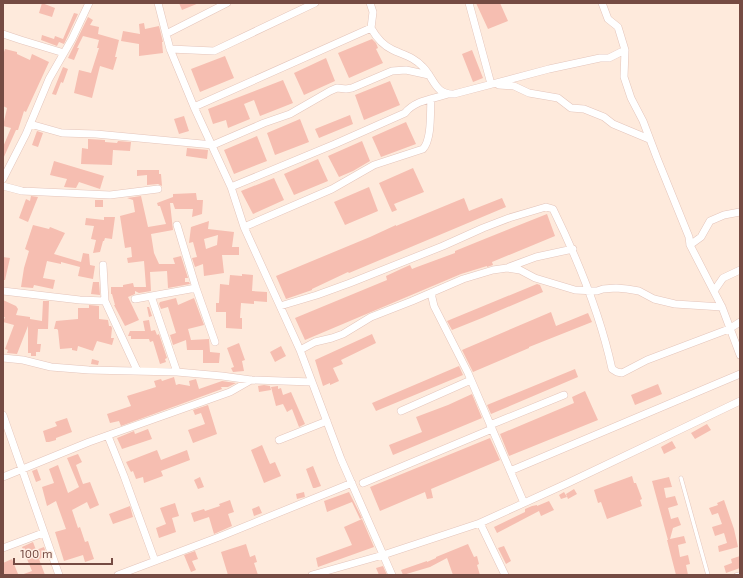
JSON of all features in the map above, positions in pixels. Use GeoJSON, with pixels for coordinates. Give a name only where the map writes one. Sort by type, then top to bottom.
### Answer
{"type":"FeatureCollection","features":[{"type":"Feature","properties":{"kind":"street"},"geometry":{"type":"LineString","coordinates":[[3,179],[30,124],[49,79],[72,40],[89,3]]}},
{"type":"Feature","properties":{"kind":"street"},"geometry":{"type":"LineString","coordinates":[[158,3],[170,49],[194,107],[231,187],[244,227],[300,350],[341,459],[392,575]]}},
{"type":"Feature","properties":{"kind":"street"},"geometry":{"type":"LineString","coordinates":[[166,34],[227,3]]}},
{"type":"Feature","properties":{"kind":"street"},"geometry":{"type":"LineString","coordinates":[[170,49],[214,51],[315,3]]}},
{"type":"Feature","properties":{"kind":"street"},"geometry":{"type":"LineString","coordinates":[[370,3],[373,12],[371,28],[386,46],[413,58],[424,68],[438,89],[448,94]]}},
{"type":"Feature","properties":{"kind":"street"},"geometry":{"type":"LineString","coordinates":[[469,3],[491,84]]}},
{"type":"Feature","properties":{"kind":"street"},"geometry":{"type":"LineString","coordinates":[[602,3],[608,19],[618,27],[625,50],[624,77],[630,98],[643,121],[689,237],[690,245],[722,307],[740,355]]}},
{"type":"Feature","properties":{"kind":"street"},"geometry":{"type":"LineString","coordinates":[[194,107],[371,28]]}},
{"type":"Feature","properties":{"kind":"street"},"geometry":{"type":"LineString","coordinates":[[3,34],[64,53]]}},
{"type":"Feature","properties":{"kind":"street"},"geometry":{"type":"LineString","coordinates":[[231,187],[405,113],[410,107],[416,104],[448,94],[454,94],[600,58],[609,58],[625,50]]}},
{"type":"Feature","properties":{"kind":"street"},"geometry":{"type":"LineString","coordinates":[[30,124],[62,133],[96,134],[212,145],[264,123],[290,114],[337,88],[352,88],[392,71],[406,70],[429,75]]}},
{"type":"Feature","properties":{"kind":"street"},"geometry":{"type":"LineString","coordinates":[[491,84],[514,86],[529,93],[558,98],[571,108],[584,109],[604,117],[613,124],[649,139]]}},
{"type":"Feature","properties":{"kind":"street"},"geometry":{"type":"LineString","coordinates":[[244,227],[332,189],[374,164],[423,149],[428,139],[431,100]]}},
{"type":"Feature","properties":{"kind":"street"},"geometry":{"type":"LineString","coordinates":[[3,186],[22,191],[110,195],[158,189]]}},
{"type":"Feature","properties":{"kind":"street"},"geometry":{"type":"LineString","coordinates":[[280,306],[317,295],[443,246],[509,218],[546,207],[553,209],[572,249],[589,290],[603,332],[612,369],[617,372],[622,373],[647,360],[731,328],[740,322]]}},
{"type":"Feature","properties":{"kind":"street"},"geometry":{"type":"LineString","coordinates":[[690,245],[701,237],[710,221],[724,215],[740,212]]}},
{"type":"Feature","properties":{"kind":"street"},"geometry":{"type":"LineString","coordinates":[[177,225],[196,288],[216,342]]}},
{"type":"Feature","properties":{"kind":"street"},"geometry":{"type":"LineString","coordinates":[[300,350],[315,342],[343,334],[371,317],[463,279],[493,270],[507,268],[536,257],[572,249]]}},
{"type":"Feature","properties":{"kind":"street"},"geometry":{"type":"LineString","coordinates":[[103,265],[105,301],[137,370]]}},
{"type":"Feature","properties":{"kind":"street"},"geometry":{"type":"LineString","coordinates":[[507,268],[520,270],[535,278],[573,289],[597,291],[616,288],[627,289],[639,291],[654,299],[675,304],[722,307]]}},
{"type":"Feature","properties":{"kind":"street"},"geometry":{"type":"LineString","coordinates":[[714,291],[723,278],[740,270]]}},
{"type":"Feature","properties":{"kind":"street"},"geometry":{"type":"LineString","coordinates":[[135,299],[196,288]]}},
{"type":"Feature","properties":{"kind":"street"},"geometry":{"type":"LineString","coordinates":[[3,291],[80,300],[105,301]]}},
{"type":"Feature","properties":{"kind":"street"},"geometry":{"type":"LineString","coordinates":[[431,293],[434,306],[471,380],[524,503]]}},
{"type":"Feature","properties":{"kind":"street"},"geometry":{"type":"LineString","coordinates":[[151,296],[177,372]]}},
{"type":"Feature","properties":{"kind":"street"},"geometry":{"type":"LineString","coordinates":[[3,358],[23,360],[52,367],[89,370],[177,372],[251,380],[312,382]]}},
{"type":"Feature","properties":{"kind":"street"},"geometry":{"type":"LineString","coordinates":[[510,471],[740,374]]}},
{"type":"Feature","properties":{"kind":"street"},"geometry":{"type":"LineString","coordinates":[[3,477],[108,436],[230,392],[251,380]]}},
{"type":"Feature","properties":{"kind":"street"},"geometry":{"type":"LineString","coordinates":[[401,411],[471,380]]}},
{"type":"Feature","properties":{"kind":"street"},"geometry":{"type":"LineString","coordinates":[[363,483],[564,395]]}},
{"type":"Feature","properties":{"kind":"street"},"geometry":{"type":"LineString","coordinates":[[312,575],[383,556],[480,523],[575,480],[740,401]]}},
{"type":"Feature","properties":{"kind":"street"},"geometry":{"type":"LineString","coordinates":[[3,415],[43,533],[59,575]]}},
{"type":"Feature","properties":{"kind":"street"},"geometry":{"type":"LineString","coordinates":[[279,440],[327,421]]}},
{"type":"Feature","properties":{"kind":"street"},"geometry":{"type":"LineString","coordinates":[[108,436],[155,560]]}},
{"type":"Feature","properties":{"kind":"street"},"geometry":{"type":"LineString","coordinates":[[118,575],[220,537],[352,483]]}},
{"type":"Feature","properties":{"kind":"street"},"geometry":{"type":"LineString","coordinates":[[480,523],[505,575]]}},
{"type":"Feature","properties":{"kind":"street"},"geometry":{"type":"LineString","coordinates":[[3,548],[43,533]]}},
{"type":"Feature","properties":{"kind":"lane"},"geometry":{"type":"LineString","coordinates":[[681,478],[708,575]]}},
{"type":"Feature","properties":{"kind":"lane"},"geometry":{"type":"LineString","coordinates":[[736,575],[740,574]]}},
{"type":"Feature","properties":{"kind":"building"},"geometry":{"type":"Polygon","coordinates":[[[42,3],[55,8],[52,17],[39,13],[42,3]]]}},
{"type":"Feature","properties":{"kind":"building"},"geometry":{"type":"Polygon","coordinates":[[[179,3],[199,3],[182,10],[179,3]]]}},
{"type":"Feature","properties":{"kind":"building"},"geometry":{"type":"Polygon","coordinates":[[[476,3],[500,3],[508,21],[488,29],[476,3]]]}},
{"type":"Feature","properties":{"kind":"building"},"geometry":{"type":"Polygon","coordinates":[[[74,13],[78,14],[64,44],[59,42],[57,46],[41,40],[42,35],[54,39],[55,36],[63,39],[74,13]]]}},
{"type":"Feature","properties":{"kind":"building"},"geometry":{"type":"Polygon","coordinates":[[[88,17],[93,20],[90,25],[99,27],[98,34],[119,40],[115,57],[117,57],[113,70],[100,66],[92,98],[74,93],[79,70],[91,73],[99,48],[97,48],[99,40],[83,36],[77,48],[79,48],[74,60],[68,58],[88,17]]]}},
{"type":"Feature","properties":{"kind":"building"},"geometry":{"type":"Polygon","coordinates":[[[144,23],[145,29],[159,26],[163,42],[163,53],[139,56],[139,44],[121,41],[123,31],[140,34],[139,24],[144,23]]]}},
{"type":"Feature","properties":{"kind":"building"},"geometry":{"type":"Polygon","coordinates":[[[372,39],[376,43],[378,48],[376,49],[383,63],[349,78],[338,53],[372,39]]]}},
{"type":"Feature","properties":{"kind":"building"},"geometry":{"type":"Polygon","coordinates":[[[5,49],[17,52],[17,54],[30,60],[32,54],[49,62],[26,112],[24,111],[18,130],[16,130],[3,159],[3,147],[11,128],[3,126],[7,108],[3,106],[3,55],[5,49]]]}},
{"type":"Feature","properties":{"kind":"building"},"geometry":{"type":"Polygon","coordinates":[[[472,50],[483,78],[473,82],[462,54],[472,50]]]}},
{"type":"Feature","properties":{"kind":"building"},"geometry":{"type":"Polygon","coordinates":[[[225,56],[234,78],[200,92],[191,69],[225,56]]]}},
{"type":"Feature","properties":{"kind":"building"},"geometry":{"type":"Polygon","coordinates":[[[326,58],[335,81],[304,95],[294,73],[326,58]]]}},
{"type":"Feature","properties":{"kind":"building"},"geometry":{"type":"Polygon","coordinates":[[[63,67],[68,69],[63,83],[61,82],[56,95],[52,94],[63,67]]]}},
{"type":"Feature","properties":{"kind":"building"},"geometry":{"type":"Polygon","coordinates":[[[283,80],[293,103],[260,116],[254,100],[244,104],[250,119],[228,128],[226,120],[213,124],[208,109],[283,80]]]}},
{"type":"Feature","properties":{"kind":"building"},"geometry":{"type":"Polygon","coordinates":[[[390,81],[400,105],[364,120],[355,95],[390,81]]]}},
{"type":"Feature","properties":{"kind":"building"},"geometry":{"type":"Polygon","coordinates":[[[350,115],[353,124],[319,138],[315,129],[350,115]]]}},
{"type":"Feature","properties":{"kind":"building"},"geometry":{"type":"Polygon","coordinates":[[[184,116],[189,131],[179,134],[174,119],[184,116]]]}},
{"type":"Feature","properties":{"kind":"building"},"geometry":{"type":"Polygon","coordinates":[[[300,119],[309,142],[275,155],[267,133],[300,119]]]}},
{"type":"Feature","properties":{"kind":"building"},"geometry":{"type":"Polygon","coordinates":[[[406,122],[416,144],[381,157],[372,137],[406,122]]]}},
{"type":"Feature","properties":{"kind":"building"},"geometry":{"type":"Polygon","coordinates":[[[37,131],[43,133],[38,147],[32,145],[37,131]]]}},
{"type":"Feature","properties":{"kind":"building"},"geometry":{"type":"Polygon","coordinates":[[[257,136],[267,161],[234,174],[224,150],[257,136]]]}},
{"type":"Feature","properties":{"kind":"building"},"geometry":{"type":"Polygon","coordinates":[[[88,139],[105,140],[105,142],[117,143],[118,141],[131,142],[130,151],[113,150],[112,165],[81,164],[82,148],[88,149],[88,139]]]}},
{"type":"Feature","properties":{"kind":"building"},"geometry":{"type":"Polygon","coordinates":[[[362,141],[370,161],[339,177],[328,156],[362,141]]]}},
{"type":"Feature","properties":{"kind":"building"},"geometry":{"type":"Polygon","coordinates":[[[187,148],[208,150],[207,159],[186,156],[187,148]]]}},
{"type":"Feature","properties":{"kind":"building"},"geometry":{"type":"Polygon","coordinates":[[[318,159],[328,181],[294,195],[284,174],[318,159]]]}},
{"type":"Feature","properties":{"kind":"building"},"geometry":{"type":"Polygon","coordinates":[[[54,161],[104,176],[100,189],[79,182],[76,188],[64,187],[67,179],[50,175],[54,161]]]}},
{"type":"Feature","properties":{"kind":"building"},"geometry":{"type":"Polygon","coordinates":[[[413,168],[424,192],[394,204],[397,210],[392,212],[379,183],[413,168]]]}},
{"type":"Feature","properties":{"kind":"building"},"geometry":{"type":"Polygon","coordinates":[[[137,170],[159,170],[159,174],[161,174],[162,186],[158,184],[147,185],[147,175],[137,176],[137,170]]]}},
{"type":"Feature","properties":{"kind":"building"},"geometry":{"type":"Polygon","coordinates":[[[274,178],[284,200],[253,214],[241,191],[274,178]]]}},
{"type":"Feature","properties":{"kind":"building"},"geometry":{"type":"Polygon","coordinates":[[[369,187],[378,211],[345,225],[334,202],[369,187]]]}},
{"type":"Feature","properties":{"kind":"building"},"geometry":{"type":"Polygon","coordinates":[[[196,193],[197,200],[203,200],[202,214],[192,217],[193,209],[175,209],[173,203],[170,203],[173,230],[151,234],[154,253],[159,264],[175,264],[173,258],[181,256],[188,278],[185,278],[185,282],[189,282],[190,284],[168,288],[167,271],[150,272],[151,291],[139,293],[135,291],[135,294],[128,297],[139,320],[125,326],[114,305],[111,287],[123,287],[123,285],[133,283],[134,287],[146,287],[144,261],[128,263],[127,258],[132,257],[131,247],[125,248],[120,216],[135,212],[133,200],[127,198],[141,196],[148,227],[166,224],[160,206],[158,206],[157,203],[173,197],[173,194],[196,193]]]}},
{"type":"Feature","properties":{"kind":"building"},"geometry":{"type":"Polygon","coordinates":[[[31,196],[38,197],[28,222],[19,218],[26,199],[30,201],[31,196]]]}},
{"type":"Feature","properties":{"kind":"building"},"geometry":{"type":"Polygon","coordinates":[[[464,198],[469,211],[502,198],[506,207],[349,273],[348,272],[312,290],[286,299],[276,276],[464,198]]]}},
{"type":"Feature","properties":{"kind":"building"},"geometry":{"type":"Polygon","coordinates":[[[95,200],[103,200],[103,207],[95,207],[95,200]]]}},
{"type":"Feature","properties":{"kind":"building"},"geometry":{"type":"Polygon","coordinates":[[[547,214],[555,236],[492,262],[493,265],[461,274],[305,340],[295,318],[387,280],[386,276],[410,265],[412,269],[455,253],[455,251],[547,214]]]}},
{"type":"Feature","properties":{"kind":"building"},"geometry":{"type":"Polygon","coordinates":[[[104,217],[115,217],[112,239],[105,238],[100,252],[93,253],[96,240],[91,239],[94,226],[85,225],[86,218],[104,220],[104,217]]]}},
{"type":"Feature","properties":{"kind":"building"},"geometry":{"type":"Polygon","coordinates":[[[209,221],[208,229],[234,232],[232,247],[239,247],[239,255],[222,255],[224,273],[204,276],[203,264],[195,267],[192,258],[197,257],[193,242],[189,243],[191,227],[209,221]],[[218,235],[204,239],[206,249],[217,245],[218,235]]]}},
{"type":"Feature","properties":{"kind":"building"},"geometry":{"type":"Polygon","coordinates":[[[33,225],[49,229],[50,227],[65,233],[54,254],[81,262],[83,253],[89,254],[90,265],[95,266],[93,279],[78,276],[80,267],[61,262],[61,264],[47,261],[43,278],[55,280],[53,289],[34,285],[33,288],[21,287],[29,251],[25,249],[33,225]]]}},
{"type":"Feature","properties":{"kind":"building"},"geometry":{"type":"Polygon","coordinates":[[[3,257],[10,258],[5,280],[3,280],[3,257]]]}},
{"type":"Feature","properties":{"kind":"building"},"geometry":{"type":"Polygon","coordinates":[[[242,274],[253,275],[252,291],[267,292],[267,302],[254,301],[254,304],[241,303],[240,318],[242,318],[242,329],[226,328],[226,312],[216,312],[216,303],[219,303],[220,284],[229,285],[230,275],[242,276],[242,274]]]}},
{"type":"Feature","properties":{"kind":"building"},"geometry":{"type":"Polygon","coordinates":[[[93,282],[99,282],[100,295],[91,294],[93,282]]]}},
{"type":"Feature","properties":{"kind":"building"},"geometry":{"type":"Polygon","coordinates":[[[537,284],[540,285],[543,292],[482,318],[452,330],[447,321],[537,284]]]}},
{"type":"Feature","properties":{"kind":"building"},"geometry":{"type":"Polygon","coordinates":[[[176,298],[178,305],[194,298],[204,325],[188,329],[191,340],[209,339],[210,352],[220,353],[219,363],[203,363],[203,350],[187,350],[186,340],[173,345],[170,335],[176,333],[168,307],[161,309],[159,304],[160,302],[176,298]]]}},
{"type":"Feature","properties":{"kind":"building"},"geometry":{"type":"Polygon","coordinates":[[[3,300],[16,306],[18,309],[16,315],[42,321],[43,301],[49,301],[48,329],[38,329],[37,344],[41,344],[40,352],[36,352],[36,356],[31,356],[31,353],[28,353],[28,326],[17,354],[7,353],[8,350],[5,349],[14,325],[3,322],[5,317],[3,317],[3,300]]]}},
{"type":"Feature","properties":{"kind":"building"},"geometry":{"type":"Polygon","coordinates":[[[89,305],[99,306],[99,319],[108,320],[109,326],[112,328],[111,338],[114,338],[112,345],[97,341],[93,351],[78,346],[77,351],[72,350],[72,348],[60,349],[58,330],[54,329],[56,321],[78,319],[78,308],[89,308],[89,305]]]}},
{"type":"Feature","properties":{"kind":"building"},"geometry":{"type":"Polygon","coordinates":[[[147,307],[149,307],[152,316],[149,317],[147,307]]]}},
{"type":"Feature","properties":{"kind":"building"},"geometry":{"type":"Polygon","coordinates":[[[551,312],[556,326],[588,313],[592,322],[529,347],[473,372],[462,350],[551,312]]]}},
{"type":"Feature","properties":{"kind":"building"},"geometry":{"type":"Polygon","coordinates":[[[149,320],[151,331],[155,330],[157,335],[159,334],[167,358],[165,359],[166,362],[160,364],[153,341],[150,342],[149,339],[131,339],[131,336],[128,336],[130,331],[145,331],[143,321],[149,320]]]}},
{"type":"Feature","properties":{"kind":"building"},"geometry":{"type":"Polygon","coordinates":[[[372,334],[376,343],[341,360],[343,364],[333,368],[339,381],[323,386],[315,360],[372,334]]]}},
{"type":"Feature","properties":{"kind":"building"},"geometry":{"type":"Polygon","coordinates":[[[239,343],[245,360],[242,361],[244,371],[233,372],[231,368],[234,367],[227,348],[239,343]]]}},
{"type":"Feature","properties":{"kind":"building"},"geometry":{"type":"Polygon","coordinates":[[[281,346],[286,356],[275,362],[270,352],[281,346]]]}},
{"type":"Feature","properties":{"kind":"building"},"geometry":{"type":"Polygon","coordinates":[[[92,359],[99,361],[98,365],[91,364],[92,359]]]}},
{"type":"Feature","properties":{"kind":"building"},"geometry":{"type":"Polygon","coordinates":[[[459,366],[463,375],[376,411],[372,403],[459,366]]]}},
{"type":"Feature","properties":{"kind":"building"},"geometry":{"type":"Polygon","coordinates":[[[575,369],[578,377],[491,414],[487,405],[575,369]]]}},
{"type":"Feature","properties":{"kind":"building"},"geometry":{"type":"Polygon","coordinates":[[[174,377],[176,385],[179,384],[190,386],[189,381],[196,379],[199,389],[222,381],[236,383],[228,387],[221,387],[222,389],[121,426],[119,421],[110,423],[107,414],[131,406],[127,396],[156,387],[154,381],[161,379],[162,381],[174,377]]]}},
{"type":"Feature","properties":{"kind":"building"},"geometry":{"type":"Polygon","coordinates":[[[658,384],[662,394],[635,405],[631,395],[658,384]]]}},
{"type":"Feature","properties":{"kind":"building"},"geometry":{"type":"Polygon","coordinates":[[[258,386],[270,386],[271,390],[259,392],[258,386]]]}},
{"type":"Feature","properties":{"kind":"building"},"geometry":{"type":"Polygon","coordinates":[[[278,386],[278,389],[281,388],[283,395],[291,392],[305,424],[299,427],[292,409],[287,412],[283,404],[276,406],[271,387],[278,386]]]}},
{"type":"Feature","properties":{"kind":"building"},"geometry":{"type":"Polygon","coordinates":[[[585,391],[598,420],[509,456],[500,434],[574,403],[572,397],[585,391]]]}},
{"type":"Feature","properties":{"kind":"building"},"geometry":{"type":"Polygon","coordinates":[[[472,394],[482,418],[393,455],[389,445],[422,432],[416,417],[472,394]]]}},
{"type":"Feature","properties":{"kind":"building"},"geometry":{"type":"Polygon","coordinates":[[[208,405],[217,434],[193,443],[188,430],[205,424],[201,413],[195,415],[193,410],[208,405]]]}},
{"type":"Feature","properties":{"kind":"building"},"geometry":{"type":"Polygon","coordinates":[[[67,418],[72,432],[56,438],[56,440],[46,442],[43,431],[57,426],[55,422],[67,418]]]}},
{"type":"Feature","properties":{"kind":"building"},"geometry":{"type":"Polygon","coordinates":[[[707,424],[711,430],[695,439],[691,433],[707,424]]]}},
{"type":"Feature","properties":{"kind":"building"},"geometry":{"type":"Polygon","coordinates":[[[148,429],[152,439],[122,449],[117,438],[134,431],[135,434],[148,429]]]}},
{"type":"Feature","properties":{"kind":"building"},"geometry":{"type":"Polygon","coordinates":[[[490,438],[500,460],[431,489],[433,498],[427,499],[425,492],[380,511],[370,487],[490,438]]]}},
{"type":"Feature","properties":{"kind":"building"},"geometry":{"type":"Polygon","coordinates":[[[672,441],[676,448],[664,454],[661,447],[672,441]]]}},
{"type":"Feature","properties":{"kind":"building"},"geometry":{"type":"Polygon","coordinates":[[[262,445],[270,464],[275,462],[281,476],[264,483],[251,450],[262,445]]]}},
{"type":"Feature","properties":{"kind":"building"},"geometry":{"type":"Polygon","coordinates":[[[157,450],[161,460],[187,450],[190,460],[161,471],[163,476],[144,483],[143,477],[136,479],[133,471],[131,472],[126,462],[157,450]]]}},
{"type":"Feature","properties":{"kind":"building"},"geometry":{"type":"Polygon","coordinates":[[[78,454],[82,462],[76,465],[83,484],[90,482],[99,505],[90,509],[87,502],[72,510],[78,528],[80,527],[85,542],[88,541],[94,559],[85,562],[83,555],[64,561],[55,532],[66,529],[56,501],[47,506],[42,487],[54,483],[49,469],[58,465],[68,493],[79,487],[67,458],[78,454]]]}},
{"type":"Feature","properties":{"kind":"building"},"geometry":{"type":"Polygon","coordinates":[[[313,466],[321,486],[315,488],[313,488],[306,469],[313,466]]]}},
{"type":"Feature","properties":{"kind":"building"},"geometry":{"type":"Polygon","coordinates":[[[37,469],[41,480],[36,482],[32,471],[37,469]]]}},
{"type":"Feature","properties":{"kind":"building"},"geometry":{"type":"Polygon","coordinates":[[[632,476],[642,499],[640,500],[642,506],[607,519],[601,502],[598,503],[594,490],[632,476]]]}},
{"type":"Feature","properties":{"kind":"building"},"geometry":{"type":"Polygon","coordinates":[[[200,477],[204,487],[198,489],[194,480],[200,477]]]}},
{"type":"Feature","properties":{"kind":"building"},"geometry":{"type":"Polygon","coordinates":[[[669,477],[672,487],[664,488],[666,498],[675,496],[678,505],[668,508],[671,519],[678,517],[681,525],[673,528],[670,539],[684,536],[686,543],[678,545],[680,557],[688,555],[690,564],[686,565],[688,575],[676,575],[652,481],[669,477]]]}},
{"type":"Feature","properties":{"kind":"building"},"geometry":{"type":"Polygon","coordinates":[[[574,489],[577,494],[568,499],[566,494],[574,489]]]}},
{"type":"Feature","properties":{"kind":"building"},"geometry":{"type":"Polygon","coordinates":[[[304,492],[305,497],[297,499],[296,494],[304,492]]]}},
{"type":"Feature","properties":{"kind":"building"},"geometry":{"type":"Polygon","coordinates":[[[349,492],[362,518],[360,519],[352,502],[327,512],[324,501],[349,492]]]}},
{"type":"Feature","properties":{"kind":"building"},"geometry":{"type":"Polygon","coordinates":[[[564,492],[567,497],[561,499],[559,495],[564,492]]]}},
{"type":"Feature","properties":{"kind":"building"},"geometry":{"type":"Polygon","coordinates":[[[230,500],[234,512],[228,514],[232,526],[214,534],[209,517],[194,522],[191,513],[204,509],[205,511],[220,506],[219,504],[230,500]]]}},
{"type":"Feature","properties":{"kind":"building"},"geometry":{"type":"Polygon","coordinates":[[[724,500],[734,529],[738,547],[719,552],[718,546],[727,543],[724,533],[715,536],[712,527],[722,524],[718,513],[712,515],[709,508],[718,505],[717,503],[724,500]]]}},
{"type":"Feature","properties":{"kind":"building"},"geometry":{"type":"Polygon","coordinates":[[[549,501],[554,510],[541,516],[539,511],[497,533],[494,527],[525,512],[525,509],[549,501]]]}},
{"type":"Feature","properties":{"kind":"building"},"geometry":{"type":"Polygon","coordinates":[[[175,503],[179,516],[172,518],[176,532],[159,538],[156,528],[166,524],[160,508],[175,503]]]}},
{"type":"Feature","properties":{"kind":"building"},"geometry":{"type":"Polygon","coordinates":[[[130,506],[133,517],[113,524],[109,514],[130,506]]]}},
{"type":"Feature","properties":{"kind":"building"},"geometry":{"type":"Polygon","coordinates":[[[259,506],[262,513],[254,516],[252,509],[259,506]]]}},
{"type":"Feature","properties":{"kind":"building"},"geometry":{"type":"Polygon","coordinates":[[[362,519],[374,547],[318,567],[316,558],[352,545],[344,527],[362,519]]]}},
{"type":"Feature","properties":{"kind":"building"},"geometry":{"type":"Polygon","coordinates":[[[33,542],[36,550],[44,547],[47,556],[39,559],[45,575],[21,575],[32,571],[22,547],[33,542]]]}},
{"type":"Feature","properties":{"kind":"building"},"geometry":{"type":"Polygon","coordinates":[[[246,544],[250,557],[255,555],[257,562],[254,563],[258,575],[228,575],[221,552],[246,544]]]}},
{"type":"Feature","properties":{"kind":"building"},"geometry":{"type":"Polygon","coordinates":[[[468,544],[474,557],[477,556],[479,564],[477,565],[480,575],[453,575],[447,558],[430,567],[403,575],[401,570],[427,562],[468,544]]]}},
{"type":"Feature","properties":{"kind":"building"},"geometry":{"type":"Polygon","coordinates":[[[504,546],[511,561],[506,564],[498,548],[504,546]]]}},
{"type":"Feature","properties":{"kind":"building"},"geometry":{"type":"Polygon","coordinates":[[[195,551],[198,559],[192,561],[196,570],[191,572],[184,555],[195,551]]]}},
{"type":"Feature","properties":{"kind":"building"},"geometry":{"type":"Polygon","coordinates":[[[740,556],[740,568],[726,573],[724,566],[732,563],[731,559],[740,556]]]}},
{"type":"Feature","properties":{"kind":"building"},"geometry":{"type":"Polygon","coordinates":[[[12,559],[18,574],[3,575],[3,563],[12,559]]]}},
{"type":"Feature","properties":{"kind":"building"},"geometry":{"type":"Polygon","coordinates":[[[383,566],[387,575],[379,575],[376,568],[383,566]]]}}]}
